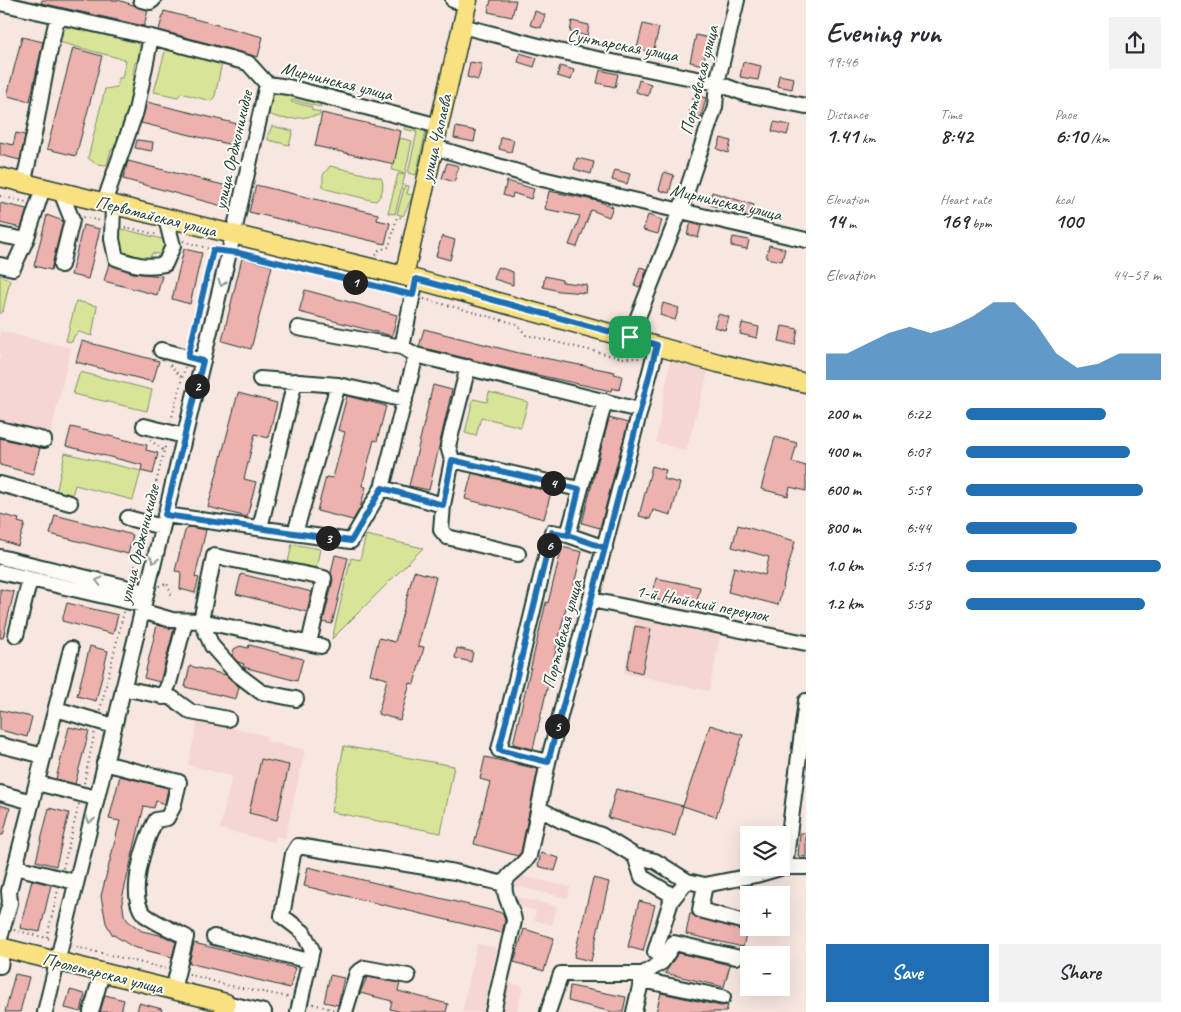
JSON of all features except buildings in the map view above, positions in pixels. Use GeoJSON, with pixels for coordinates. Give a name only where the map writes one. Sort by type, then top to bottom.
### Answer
{"type":"FeatureCollection","features":[{"type":"Feature","properties":{"kind":"main road","name":"улица Чапаева"},"geometry":{"type":"LineString","coordinates":[[411,284],[434,147],[462,26],[463,1]]}},
{"type":"Feature","properties":{"kind":"main road","name":"Первомайская улица"},"geometry":{"type":"LineString","coordinates":[[0,177],[166,219],[231,244],[411,284],[630,337],[656,351],[806,383]]}},
{"type":"Feature","properties":{"kind":"main road","name":"Пролетарская улица"},"geometry":{"type":"LineString","coordinates":[[1,945],[56,962],[173,990],[225,1008]]}},
{"type":"Feature","properties":{"kind":"street"},"geometry":{"type":"LineString","coordinates":[[141,0],[150,2],[153,0]]}},
{"type":"Feature","properties":{"kind":"street","name":"Портовская улица"},"geometry":{"type":"LineString","coordinates":[[630,337],[680,211],[715,107],[718,83],[737,0]]}},
{"type":"Feature","properties":{"kind":"street","name":"Мирнинская улица"},"geometry":{"type":"LineString","coordinates":[[0,3],[150,37],[248,63],[267,84],[288,86],[439,126]]}},
{"type":"Feature","properties":{"kind":"street"},"geometry":{"type":"LineString","coordinates":[[23,183],[29,162],[47,55],[58,16]]}},
{"type":"Feature","properties":{"kind":"street","name":"Сунтарская улица"},"geometry":{"type":"LineString","coordinates":[[462,26],[558,51],[718,83],[746,94],[806,106]]}},
{"type":"Feature","properties":{"kind":"street"},"geometry":{"type":"LineString","coordinates":[[150,37],[136,111],[108,204],[114,224],[112,239],[116,258],[134,265],[150,267],[165,264],[173,246],[166,219]]}},
{"type":"Feature","properties":{"kind":"street","name":"улица Орджоникидзе"},"geometry":{"type":"LineString","coordinates":[[45,1012],[231,244],[267,84]]}},
{"type":"Feature","properties":{"kind":"street","name":"Мирнинская улица"},"geometry":{"type":"LineString","coordinates":[[434,147],[538,178],[806,240]]}},
{"type":"Feature","properties":{"kind":"street"},"geometry":{"type":"LineString","coordinates":[[0,265],[13,268],[26,240],[43,188]]}},
{"type":"Feature","properties":{"kind":"street"},"geometry":{"type":"LineString","coordinates":[[61,192],[72,220],[61,265]]}},
{"type":"Feature","properties":{"kind":"street"},"geometry":{"type":"LineString","coordinates":[[0,235],[26,240]]}},
{"type":"Feature","properties":{"kind":"street"},"geometry":{"type":"LineString","coordinates":[[402,347],[411,284]]}},
{"type":"Feature","properties":{"kind":"street"},"geometry":{"type":"LineString","coordinates":[[298,328],[402,347],[416,355],[639,410]]}},
{"type":"Feature","properties":{"kind":"street","name":"Портовская улица"},"geometry":{"type":"LineString","coordinates":[[504,884],[507,878],[524,865],[529,856],[548,762],[656,351]]}},
{"type":"Feature","properties":{"kind":"street"},"geometry":{"type":"LineString","coordinates":[[164,355],[188,357],[203,361]]}},
{"type":"Feature","properties":{"kind":"street"},"geometry":{"type":"LineString","coordinates":[[128,518],[146,522],[164,521],[260,528],[351,541],[382,488],[416,355]]}},
{"type":"Feature","properties":{"kind":"street"},"geometry":{"type":"LineString","coordinates":[[468,367],[448,446],[452,460],[443,505],[441,530],[447,537],[518,554]]}},
{"type":"Feature","properties":{"kind":"street"},"geometry":{"type":"LineString","coordinates":[[260,379],[338,385],[405,400]]}},
{"type":"Feature","properties":{"kind":"street"},"geometry":{"type":"LineString","coordinates":[[260,528],[295,382]]}},
{"type":"Feature","properties":{"kind":"street"},"geometry":{"type":"LineString","coordinates":[[295,533],[338,385]]}},
{"type":"Feature","properties":{"kind":"street"},"geometry":{"type":"LineString","coordinates":[[568,535],[579,489],[605,401]]}},
{"type":"Feature","properties":{"kind":"street"},"geometry":{"type":"LineString","coordinates":[[0,429],[44,440]]}},
{"type":"Feature","properties":{"kind":"street"},"geometry":{"type":"LineString","coordinates":[[146,432],[169,432],[184,436]]}},
{"type":"Feature","properties":{"kind":"street"},"geometry":{"type":"LineString","coordinates":[[452,460],[579,489]]}},
{"type":"Feature","properties":{"kind":"street"},"geometry":{"type":"LineString","coordinates":[[0,484],[70,503]]}},
{"type":"Feature","properties":{"kind":"street"},"geometry":{"type":"LineString","coordinates":[[382,488],[443,505]]}},
{"type":"Feature","properties":{"kind":"street"},"geometry":{"type":"LineString","coordinates":[[548,762],[499,750],[552,532],[568,535],[605,548]]}},
{"type":"Feature","properties":{"kind":"street"},"geometry":{"type":"LineString","coordinates":[[0,557],[144,603],[185,622],[201,621],[315,645],[324,578],[214,556],[201,621],[212,646],[236,673],[261,692],[296,699]]}},
{"type":"Feature","properties":{"kind":"street"},"geometry":{"type":"LineString","coordinates":[[0,572],[144,603]]}},
{"type":"Feature","properties":{"kind":"street"},"geometry":{"type":"LineString","coordinates":[[16,635],[30,579]]}},
{"type":"Feature","properties":{"kind":"street","name":"1-й Нюйский переулок"},"geometry":{"type":"LineString","coordinates":[[591,600],[806,643]]}},
{"type":"Feature","properties":{"kind":"street"},"geometry":{"type":"LineString","coordinates":[[163,697],[169,683],[185,622]]}},
{"type":"Feature","properties":{"kind":"street"},"geometry":{"type":"LineString","coordinates":[[0,966],[1,945],[10,903],[5,890],[16,867],[71,649]]}},
{"type":"Feature","properties":{"kind":"street"},"geometry":{"type":"LineString","coordinates":[[123,688],[172,698],[191,712],[228,719]]}},
{"type":"Feature","properties":{"kind":"street"},"geometry":{"type":"LineString","coordinates":[[789,826],[801,763],[806,701]]}},
{"type":"Feature","properties":{"kind":"street"},"geometry":{"type":"LineString","coordinates":[[56,709],[114,726]]}},
{"type":"Feature","properties":{"kind":"street"},"geometry":{"type":"LineString","coordinates":[[0,745],[44,756]]}},
{"type":"Feature","properties":{"kind":"street"},"geometry":{"type":"LineString","coordinates":[[104,764],[179,782],[173,806],[167,818],[156,820],[150,830],[136,885],[136,900],[144,914],[186,937],[173,990]]}},
{"type":"Feature","properties":{"kind":"street"},"geometry":{"type":"LineString","coordinates":[[37,783],[96,798]]}},
{"type":"Feature","properties":{"kind":"street"},"geometry":{"type":"LineString","coordinates":[[0,793],[32,802]]}},
{"type":"Feature","properties":{"kind":"street"},"geometry":{"type":"LineString","coordinates":[[540,809],[562,821],[601,835],[635,856],[655,861],[687,881],[705,885],[751,876]]}},
{"type":"Feature","properties":{"kind":"street"},"geometry":{"type":"LineString","coordinates":[[298,1012],[312,950],[310,942],[303,932],[282,916],[293,854],[298,846],[455,872],[504,884],[504,893],[513,912],[514,921],[492,1012]]}},
{"type":"Feature","properties":{"kind":"street"},"geometry":{"type":"LineString","coordinates":[[635,856],[642,877],[670,894],[671,901]]}},
{"type":"Feature","properties":{"kind":"street"},"geometry":{"type":"LineString","coordinates":[[16,867],[75,882]]}},
{"type":"Feature","properties":{"kind":"street"},"geometry":{"type":"LineString","coordinates":[[790,867],[806,867]]}},
{"type":"Feature","properties":{"kind":"street"},"geometry":{"type":"LineString","coordinates":[[655,952],[671,901],[687,881]]}},
{"type":"Feature","properties":{"kind":"street"},"geometry":{"type":"LineString","coordinates":[[705,885],[700,910],[740,921]]}},
{"type":"Feature","properties":{"kind":"street"},"geometry":{"type":"LineString","coordinates":[[214,937],[309,961]]}},
{"type":"Feature","properties":{"kind":"street"},"geometry":{"type":"LineString","coordinates":[[634,1012],[643,977],[662,962],[674,943],[736,957]]}},
{"type":"Feature","properties":{"kind":"street"},"geometry":{"type":"LineString","coordinates":[[345,1012],[357,973],[365,968],[408,976]]}},
{"type":"Feature","properties":{"kind":"street"},"geometry":{"type":"LineString","coordinates":[[91,1012],[102,973]]}},
{"type":"Feature","properties":{"kind":"street"},"geometry":{"type":"LineString","coordinates":[[548,1012],[561,974],[643,977],[724,996]]}},
{"type":"Feature","properties":{"kind":"street","name":"Пролетарская улица"},"geometry":{"type":"LineString","coordinates":[[225,1008],[264,1012]]}},
{"type":"Feature","properties":{"kind":"path"},"geometry":{"type":"LineString","coordinates":[[0,196],[37,205]]}},
{"type":"Feature","properties":{"kind":"path"},"geometry":{"type":"LineString","coordinates":[[69,213],[213,250],[231,244],[239,253],[411,284],[461,310],[517,324],[526,335],[622,358],[656,351]]}},
{"type":"Feature","properties":{"kind":"path"},"geometry":{"type":"LineString","coordinates":[[132,576],[188,357],[213,250]]}},
{"type":"Feature","properties":{"kind":"path"},"geometry":{"type":"LineString","coordinates":[[164,355],[182,378]]}},
{"type":"Feature","properties":{"kind":"path"},"geometry":{"type":"LineString","coordinates":[[146,432],[164,451]]}},
{"type":"Feature","properties":{"kind":"shaded area"},"geometry":{"type":"Polygon","coordinates":[[[0,331],[71,348],[50,435],[0,423],[0,331]]]}},
{"type":"Feature","properties":{"kind":"shaded area"},"geometry":{"type":"Polygon","coordinates":[[[670,361],[708,372],[686,451],[656,442],[670,361]]]}},
{"type":"Feature","properties":{"kind":"shaded area"},"geometry":{"type":"Polygon","coordinates":[[[636,615],[721,633],[709,691],[624,673],[636,615]]]}},
{"type":"Feature","properties":{"kind":"shaded area"},"geometry":{"type":"Polygon","coordinates":[[[198,720],[267,736],[266,741],[305,750],[285,838],[276,836],[275,842],[220,829],[232,776],[188,765],[198,720]]]}},
{"type":"Feature","properties":{"kind":"shaded area"},"geometry":{"type":"Polygon","coordinates":[[[517,875],[570,887],[568,898],[514,886],[517,875]]]}},
{"type":"Feature","properties":{"kind":"shaded area"},"geometry":{"type":"Polygon","coordinates":[[[515,897],[557,906],[552,925],[534,920],[536,911],[513,905],[515,897]]]}},
{"type":"Feature","properties":{"kind":"shaded area"},"geometry":{"type":"Polygon","coordinates":[[[477,944],[497,948],[483,1012],[462,1012],[477,944]]]}},
{"type":"Feature","properties":{"kind":"shaded area"},"geometry":{"type":"Polygon","coordinates":[[[504,982],[523,986],[517,1012],[497,1012],[504,982]]]}},
{"type":"Feature","properties":{"kind":"green space"},"geometry":{"type":"Polygon","coordinates":[[[69,25],[130,38],[142,48],[142,58],[135,63],[133,74],[137,82],[121,143],[111,150],[107,165],[96,164],[88,158],[105,89],[117,87],[119,78],[122,78],[126,60],[55,41],[69,25]]]}},
{"type":"Feature","properties":{"kind":"green space"},"geometry":{"type":"Polygon","coordinates":[[[167,44],[222,62],[215,96],[211,101],[181,93],[178,97],[154,92],[167,44]]]}},
{"type":"Feature","properties":{"kind":"green space"},"geometry":{"type":"Polygon","coordinates":[[[275,90],[318,98],[321,107],[292,100],[291,102],[312,107],[312,110],[320,112],[320,115],[286,119],[268,113],[272,93],[275,90]]]}},
{"type":"Feature","properties":{"kind":"green space"},"geometry":{"type":"Polygon","coordinates":[[[406,121],[427,126],[416,175],[408,173],[417,132],[404,129],[406,121]]]}},
{"type":"Feature","properties":{"kind":"green space"},"geometry":{"type":"Polygon","coordinates":[[[272,126],[293,131],[289,145],[268,140],[272,126]]]}},
{"type":"Feature","properties":{"kind":"green space"},"geometry":{"type":"Polygon","coordinates":[[[400,138],[412,141],[405,174],[392,170],[400,138]]]}},
{"type":"Feature","properties":{"kind":"green space"},"geometry":{"type":"Polygon","coordinates":[[[330,166],[381,178],[383,187],[380,196],[376,201],[326,189],[323,187],[323,175],[330,166]]]}},
{"type":"Feature","properties":{"kind":"green space"},"geometry":{"type":"Polygon","coordinates":[[[398,174],[405,175],[395,214],[388,213],[398,174]]]}},
{"type":"Feature","properties":{"kind":"green space"},"geometry":{"type":"Polygon","coordinates":[[[405,185],[409,186],[407,194],[413,195],[403,216],[397,214],[405,185]]]}},
{"type":"Feature","properties":{"kind":"green space"},"geometry":{"type":"Polygon","coordinates":[[[118,228],[166,240],[167,243],[163,255],[152,253],[149,261],[120,256],[118,228]]]}},
{"type":"Feature","properties":{"kind":"green space"},"geometry":{"type":"Polygon","coordinates":[[[0,275],[10,280],[3,311],[0,314],[0,275]]]}},
{"type":"Feature","properties":{"kind":"green space"},"geometry":{"type":"Polygon","coordinates":[[[76,301],[97,306],[92,336],[79,332],[74,336],[72,342],[66,341],[76,301]]]}},
{"type":"Feature","properties":{"kind":"green space"},"geometry":{"type":"Polygon","coordinates":[[[80,372],[152,390],[147,411],[73,394],[80,372]]]}},
{"type":"Feature","properties":{"kind":"green space"},"geometry":{"type":"Polygon","coordinates":[[[489,392],[528,402],[521,427],[481,417],[476,436],[465,433],[473,399],[487,402],[489,392]]]}},
{"type":"Feature","properties":{"kind":"green space"},"geometry":{"type":"Polygon","coordinates":[[[65,453],[141,471],[133,500],[75,485],[72,495],[56,493],[65,453]]]}},
{"type":"Feature","properties":{"kind":"green space"},"geometry":{"type":"Polygon","coordinates":[[[366,535],[423,548],[332,639],[351,558],[360,560],[366,535]]]}},
{"type":"Feature","properties":{"kind":"green space"},"geometry":{"type":"Polygon","coordinates":[[[292,544],[320,549],[315,573],[287,567],[292,544]]]}},
{"type":"Feature","properties":{"kind":"green space"},"geometry":{"type":"Polygon","coordinates":[[[344,746],[454,766],[441,833],[331,812],[344,746]]]}},
{"type":"Feature","properties":{"kind":"route"},"geometry":{"type":"LineString","coordinates":[[630,337],[416,279],[413,295],[404,294],[239,253],[213,250],[188,357],[203,361],[165,515],[351,541],[382,488],[443,505],[452,460],[579,489],[568,535],[605,548],[548,762],[499,750],[552,532],[568,535],[605,548],[657,345],[630,337]]}}]}
